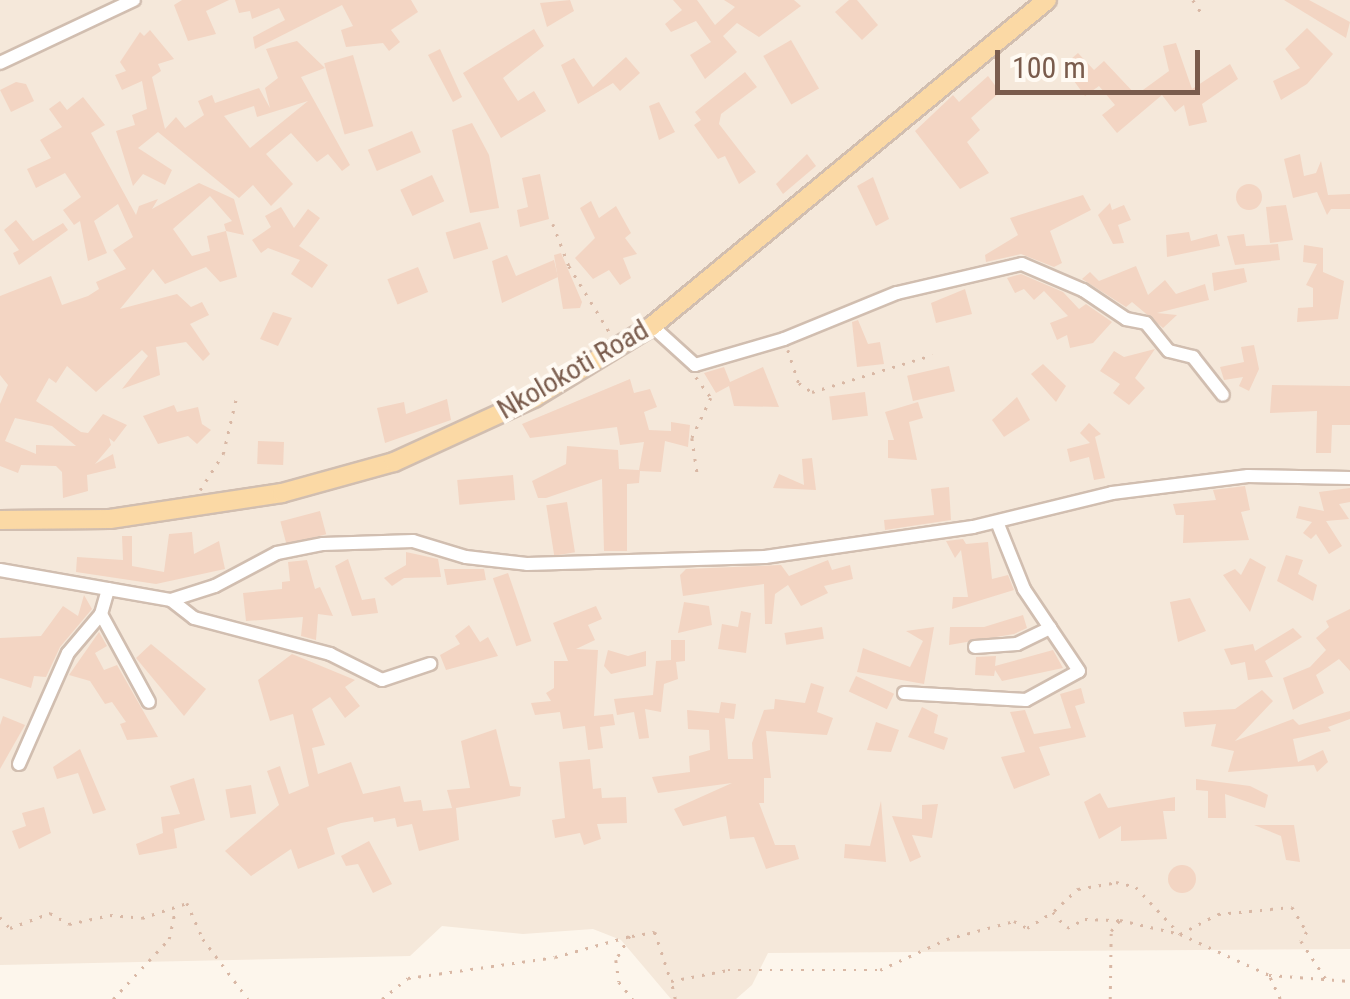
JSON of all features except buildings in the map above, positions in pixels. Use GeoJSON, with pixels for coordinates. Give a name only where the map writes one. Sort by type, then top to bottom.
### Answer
{"type":"FeatureCollection","features":[{"type":"Feature","properties":{"kind":"main road","name":"Nkolokoti Road"},"geometry":{"type":"LineString","coordinates":[[0,520],[110,519],[192,510],[394,462],[534,398],[652,326],[1047,0]]}},
{"type":"Feature","properties":{"kind":"street"},"geometry":{"type":"LineString","coordinates":[[0,64],[134,0]]}},
{"type":"Feature","properties":{"kind":"street"},"geometry":{"type":"LineString","coordinates":[[652,326],[694,366],[784,339],[896,292],[1022,264],[1083,290],[1126,319],[1146,323],[1169,352],[1197,361],[1223,395]]}},
{"type":"Feature","properties":{"kind":"street"},"geometry":{"type":"LineString","coordinates":[[0,570],[171,600],[215,586],[276,554],[323,544],[413,541],[466,557],[527,564],[764,557],[998,522],[1086,497],[1197,482],[1350,478]]}},
{"type":"Feature","properties":{"kind":"street"},"geometry":{"type":"LineString","coordinates":[[904,693],[997,703],[1044,694],[1079,670],[1024,589],[998,522]]}},
{"type":"Feature","properties":{"kind":"street"},"geometry":{"type":"LineString","coordinates":[[19,764],[68,653],[101,614],[108,589]]}},
{"type":"Feature","properties":{"kind":"street"},"geometry":{"type":"LineString","coordinates":[[171,600],[194,618],[330,654],[382,680],[430,664]]}},
{"type":"Feature","properties":{"kind":"street"},"geometry":{"type":"LineString","coordinates":[[101,614],[150,702]]}},
{"type":"Feature","properties":{"kind":"street"},"geometry":{"type":"LineString","coordinates":[[975,647],[1017,644],[1050,628]]}},
{"type":"Feature","properties":{"kind":"path"},"geometry":{"type":"LineString","coordinates":[[1193,0],[1202,14]]}},
{"type":"Feature","properties":{"kind":"path"},"geometry":{"type":"LineString","coordinates":[[553,224],[568,266],[618,346]]}},
{"type":"Feature","properties":{"kind":"path"},"geometry":{"type":"LineString","coordinates":[[784,339],[800,383],[812,392],[932,355]]}},
{"type":"Feature","properties":{"kind":"path"},"geometry":{"type":"LineString","coordinates":[[694,366],[711,398],[692,438],[698,478]]}},
{"type":"Feature","properties":{"kind":"path"},"geometry":{"type":"LineString","coordinates":[[192,510],[223,454],[237,395]]}},
{"type":"Feature","properties":{"kind":"path"},"geometry":{"type":"LineString","coordinates":[[671,981],[728,970],[880,970],[947,938],[1014,921],[1027,928],[1053,912],[1078,889],[1116,882],[1136,887],[1180,934]]}},
{"type":"Feature","properties":{"kind":"path"},"geometry":{"type":"LineString","coordinates":[[0,917],[10,928],[50,913],[69,924],[175,909],[186,903],[203,939],[248,999]]}},
{"type":"Feature","properties":{"kind":"path"},"geometry":{"type":"LineString","coordinates":[[1180,934],[1218,914],[1292,907],[1307,932],[1301,941],[1328,982]]}},
{"type":"Feature","properties":{"kind":"path"},"geometry":{"type":"LineString","coordinates":[[114,999],[169,939],[175,909]]}},
{"type":"Feature","properties":{"kind":"path"},"geometry":{"type":"LineString","coordinates":[[1053,912],[1067,928],[1085,919],[1120,920],[1180,934],[1268,975],[1350,981]]}},
{"type":"Feature","properties":{"kind":"path"},"geometry":{"type":"LineString","coordinates":[[1110,999],[1116,977],[1111,931],[1120,920]]}},
{"type":"Feature","properties":{"kind":"path"},"geometry":{"type":"LineString","coordinates":[[382,999],[408,978],[555,957],[654,932],[674,999]]}},
{"type":"Feature","properties":{"kind":"path"},"geometry":{"type":"LineString","coordinates":[[630,936],[616,960],[619,982],[632,999]]}},
{"type":"Feature","properties":{"kind":"path"},"geometry":{"type":"LineString","coordinates":[[1268,975],[1280,999]]}},
{"type":"Feature","properties":{"kind":"shaded area"},"geometry":{"type":"Polygon","coordinates":[[[0,0],[1350,0],[1350,949],[768,953],[752,985],[736,999],[671,999],[621,940],[593,929],[523,934],[442,926],[410,956],[0,965],[0,0]]]}}]}
